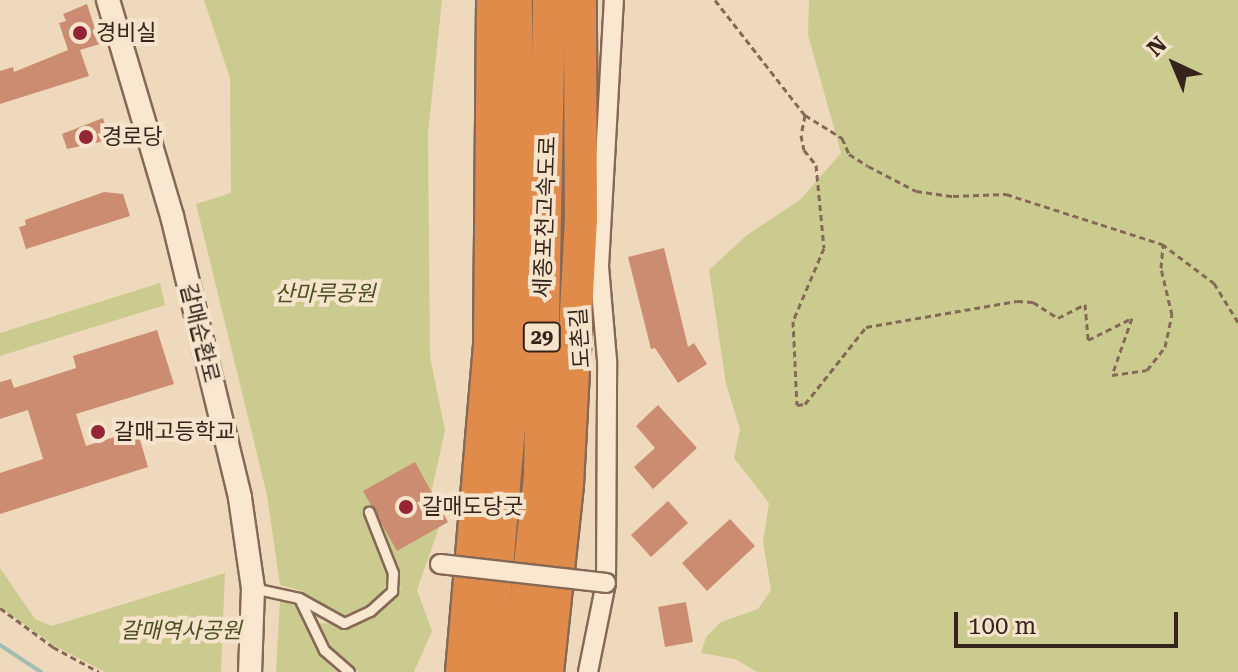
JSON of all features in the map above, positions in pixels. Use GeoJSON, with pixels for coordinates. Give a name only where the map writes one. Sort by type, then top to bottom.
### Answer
{"type":"FeatureCollection","features":[{"type":"Feature","properties":{"kind":"highway"},"geometry":{"type":"LineString","coordinates":[[462,672],[490,347],[493,0]]}},
{"type":"Feature","properties":{"kind":"highway","name":"세종포천고속도로"},"geometry":{"type":"LineString","coordinates":[[488,672],[518,321],[516,0]]}},
{"type":"Feature","properties":{"kind":"highway","name":"세종포천고속도로"},"geometry":{"type":"LineString","coordinates":[[518,672],[540,475],[549,0]]}},
{"type":"Feature","properties":{"kind":"highway"},"geometry":{"type":"LineString","coordinates":[[547,672],[567,485],[581,219],[580,0]]}},
{"type":"Feature","properties":{"kind":"street","name":"갈매순환로"},"geometry":{"type":"LineString","coordinates":[[108,0],[172,216],[240,498],[253,588],[250,672]]}},
{"type":"Feature","properties":{"kind":"street","name":"도촌길"},"geometry":{"type":"LineString","coordinates":[[588,672],[606,583],[607,360],[599,266],[614,0]]}},
{"type":"Feature","properties":{"kind":"street"},"geometry":{"type":"LineString","coordinates":[[440,564],[606,583]]}},
{"type":"Feature","properties":{"kind":"lane"},"geometry":{"type":"LineString","coordinates":[[253,588],[299,598],[344,623],[370,611],[392,591],[393,573],[369,512]]}},
{"type":"Feature","properties":{"kind":"lane"},"geometry":{"type":"LineString","coordinates":[[299,598],[324,650],[349,672]]}},
{"type":"Feature","properties":{"kind":"path"},"geometry":{"type":"LineString","coordinates":[[715,0],[805,115],[842,138],[849,154],[916,191],[953,196],[1006,194],[1163,245],[1214,283],[1238,322]]}},
{"type":"Feature","properties":{"kind":"path"},"geometry":{"type":"LineString","coordinates":[[805,115],[801,135],[804,150],[816,165],[824,248],[793,321],[797,405],[805,404],[866,327],[1017,301],[1033,302],[1058,318],[1085,304],[1088,340],[1132,318],[1112,375],[1147,370],[1165,347],[1172,315],[1161,268],[1163,245]]}},
{"type":"Feature","properties":{"kind":"path"},"geometry":{"type":"LineString","coordinates":[[0,608],[53,647],[99,672]]}},
{"type":"Feature","properties":{"kind":"green space","name":"산마루공원"},"geometry":{"type":"Polygon","coordinates":[[[204,0],[442,0],[428,133],[430,357],[445,430],[431,494],[443,516],[417,590],[432,631],[414,672],[358,672],[333,651],[318,623],[354,625],[385,607],[401,589],[375,511],[363,513],[389,577],[383,592],[370,605],[344,618],[299,590],[280,585],[267,495],[196,204],[231,193],[230,78],[204,0]]]}},
{"type":"Feature","properties":{"kind":"green space"},"geometry":{"type":"Polygon","coordinates":[[[809,0],[1238,0],[1238,672],[757,672],[735,659],[701,653],[706,637],[721,622],[758,609],[771,590],[763,542],[769,503],[734,458],[740,429],[726,384],[709,270],[747,235],[800,200],[841,153],[808,35],[809,0]]]}},
{"type":"Feature","properties":{"kind":"green space"},"geometry":{"type":"Polygon","coordinates":[[[160,283],[165,305],[0,356],[0,333],[160,283]]]}},
{"type":"Feature","properties":{"kind":"green space","name":"갈매역사공원"},"geometry":{"type":"Polygon","coordinates":[[[0,568],[35,619],[52,626],[225,573],[221,672],[105,672],[57,647],[0,608],[0,568]]]}},
{"type":"Feature","properties":{"kind":"green space"},"geometry":{"type":"Polygon","coordinates":[[[280,599],[295,605],[317,651],[336,672],[276,672],[280,599]]]}},
{"type":"Feature","properties":{"kind":"building"},"geometry":{"type":"Polygon","coordinates":[[[87,4],[100,44],[80,50],[89,76],[0,104],[0,71],[13,67],[14,72],[68,50],[59,23],[66,21],[63,14],[87,4]]]}},
{"type":"Feature","properties":{"kind":"building","name":"경로당"},"geometry":{"type":"Polygon","coordinates":[[[103,118],[109,140],[67,149],[62,134],[103,118]]]}},
{"type":"Feature","properties":{"kind":"building"},"geometry":{"type":"Polygon","coordinates":[[[104,192],[123,194],[130,216],[26,249],[19,227],[26,225],[25,220],[104,192]]]}},
{"type":"Feature","properties":{"kind":"building"},"geometry":{"type":"Polygon","coordinates":[[[664,248],[688,347],[694,343],[707,364],[678,383],[655,348],[651,349],[628,257],[664,248]]]}},
{"type":"Feature","properties":{"kind":"building"},"geometry":{"type":"Polygon","coordinates":[[[157,330],[174,384],[76,414],[86,446],[137,430],[148,467],[0,514],[0,473],[43,459],[28,410],[0,419],[0,382],[11,379],[14,388],[76,368],[73,356],[157,330]]]}},
{"type":"Feature","properties":{"kind":"building"},"geometry":{"type":"Polygon","coordinates":[[[658,405],[697,448],[653,489],[634,467],[655,448],[636,426],[658,405]]]}},
{"type":"Feature","properties":{"kind":"building","name":"갈매도당굿"},"geometry":{"type":"Polygon","coordinates":[[[415,462],[448,522],[397,551],[363,491],[415,462]]]}},
{"type":"Feature","properties":{"kind":"building"},"geometry":{"type":"Polygon","coordinates":[[[668,501],[688,523],[651,557],[631,535],[668,501]]]}},
{"type":"Feature","properties":{"kind":"building"},"geometry":{"type":"Polygon","coordinates":[[[730,519],[755,546],[707,591],[682,563],[730,519]]]}},
{"type":"Feature","properties":{"kind":"building"},"geometry":{"type":"Polygon","coordinates":[[[686,602],[693,642],[665,647],[658,607],[686,602]]]}},
{"type":"Feature","properties":{"kind":"waterway"},"geometry":{"type":"LineString","coordinates":[[0,645],[41,672]]}},
{"type":"Feature","properties":{"kind":"place","name":"경비실"},"geometry":{"type":"Point","coordinates":[80,33]}},
{"type":"Feature","properties":{"kind":"place","name":"경로당"},"geometry":{"type":"Point","coordinates":[86,137]}},
{"type":"Feature","properties":{"kind":"place","name":"갈매고등학교"},"geometry":{"type":"Point","coordinates":[98,432]}},
{"type":"Feature","properties":{"kind":"place","name":"갈매도당굿"},"geometry":{"type":"Point","coordinates":[406,507]}}]}
